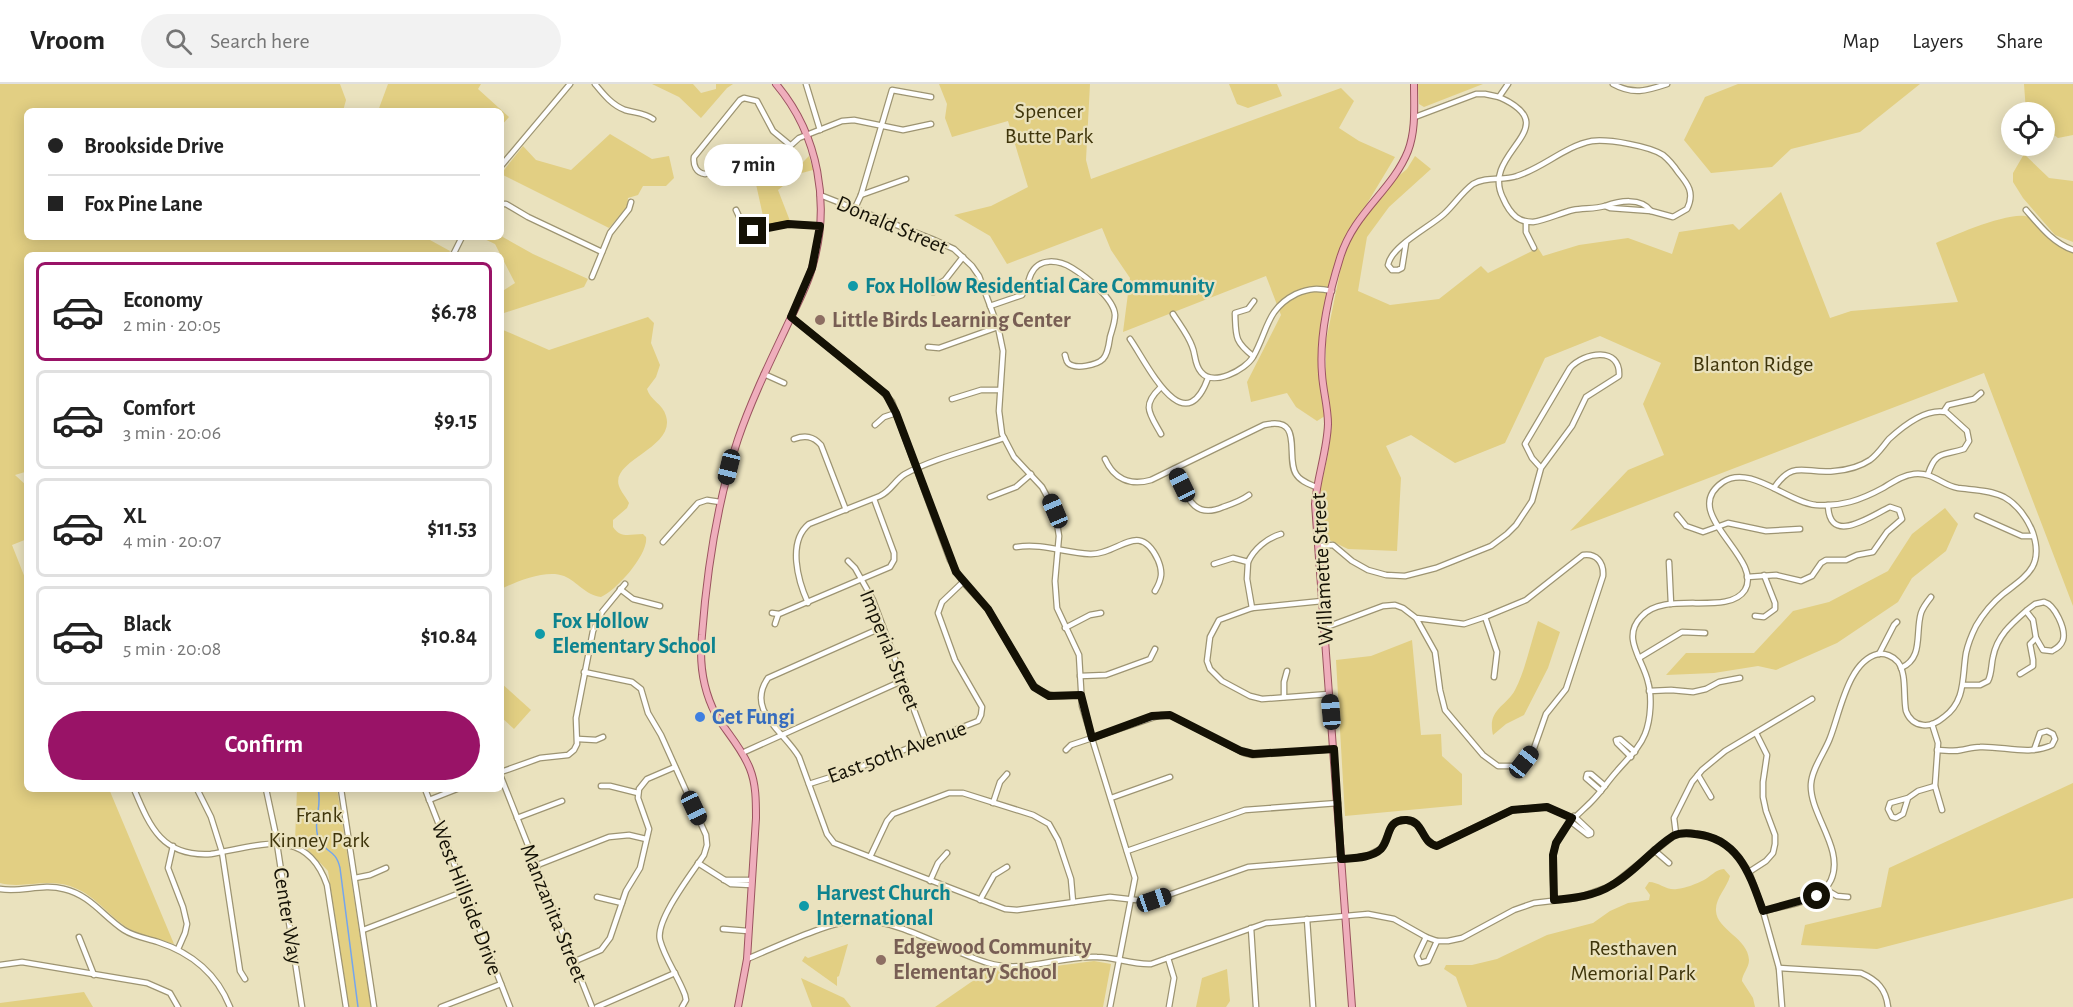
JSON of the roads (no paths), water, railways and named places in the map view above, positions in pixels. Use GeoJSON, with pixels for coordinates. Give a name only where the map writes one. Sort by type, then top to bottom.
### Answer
{"type":"FeatureCollection","features":[{"type":"Feature","properties":{"kind":"main road"},"geometry":{"type":"LineString","coordinates":[[738,1007],[747,958],[756,796],[742,753],[712,705],[701,666],[701,636],[720,502],[737,442],[764,374],[812,268],[820,226],[820,195],[816,161],[807,135],[794,109],[776,84]]}},
{"type":"Feature","properties":{"kind":"main road","name":"Willamette Street"},"geometry":{"type":"LineString","coordinates":[[1352,1007],[1315,504],[1316,487],[1327,438],[1328,414],[1322,375],[1322,339],[1339,261],[1347,238],[1360,217],[1403,161],[1413,133],[1414,84]]}},
{"type":"Feature","properties":{"kind":"street"},"geometry":{"type":"LineString","coordinates":[[504,162],[570,84]]}},
{"type":"Feature","properties":{"kind":"street"},"geometry":{"type":"LineString","coordinates":[[595,84],[613,104],[646,114],[653,120]]}},
{"type":"Feature","properties":{"kind":"street"},"geometry":{"type":"LineString","coordinates":[[806,84],[820,130]]}},
{"type":"Feature","properties":{"kind":"street"},"geometry":{"type":"LineString","coordinates":[[1499,97],[1508,84]]}},
{"type":"Feature","properties":{"kind":"street"},"geometry":{"type":"LineString","coordinates":[[1614,84],[1637,92],[1666,84]]}},
{"type":"Feature","properties":{"kind":"street"},"geometry":{"type":"LineString","coordinates":[[855,208],[861,195],[892,87],[931,97]]}},
{"type":"Feature","properties":{"kind":"street"},"geometry":{"type":"LineString","coordinates":[[1406,243],[1402,268],[1392,270],[1388,265],[1389,258],[1398,248],[1445,213],[1474,184],[1498,177],[1518,176],[1575,147],[1592,141],[1647,148],[1663,155],[1686,182],[1691,194],[1687,209],[1676,216],[1605,206],[1571,210],[1526,222],[1509,210],[1499,190],[1498,177],[1501,166],[1522,139],[1526,129],[1525,118],[1515,105],[1499,97],[1476,94],[1414,117]]}},
{"type":"Feature","properties":{"kind":"street"},"geometry":{"type":"LineString","coordinates":[[790,145],[772,131],[757,101],[744,98],[694,157],[694,165],[701,174],[709,174],[747,152],[757,152],[773,159],[781,156],[794,141],[848,120],[903,130],[931,124]]}},
{"type":"Feature","properties":{"kind":"street"},"geometry":{"type":"LineString","coordinates":[[861,195],[906,179]]}},
{"type":"Feature","properties":{"kind":"street","name":"Donald Street"},"geometry":{"type":"LineString","coordinates":[[820,195],[932,238],[954,249],[979,276],[998,327],[1003,351],[1000,424],[1014,457],[1042,487],[1055,511],[1059,548],[1055,594],[1058,608],[1079,655],[1081,695],[1135,878],[1110,1007]]}},
{"type":"Feature","properties":{"kind":"street"},"geometry":{"type":"LineString","coordinates":[[592,277],[610,233],[629,209],[631,202]]}},
{"type":"Feature","properties":{"kind":"street"},"geometry":{"type":"LineString","coordinates":[[504,204],[602,252]]}},
{"type":"Feature","properties":{"kind":"street"},"geometry":{"type":"LineString","coordinates":[[736,210],[748,231],[788,224],[820,226]]}},
{"type":"Feature","properties":{"kind":"street"},"geometry":{"type":"LineString","coordinates":[[2026,210],[2050,237],[2073,250]]}},
{"type":"Feature","properties":{"kind":"street"},"geometry":{"type":"LineString","coordinates":[[1526,222],[1527,232],[1534,248]]}},
{"type":"Feature","properties":{"kind":"street","name":"Donald Street"},"geometry":{"type":"LineString","coordinates":[[933,292],[934,286],[945,280],[963,257]]}},
{"type":"Feature","properties":{"kind":"street"},"geometry":{"type":"LineString","coordinates":[[990,306],[1022,295],[1036,267],[1044,263],[1054,261],[1081,274],[1096,286],[1110,303],[1114,313],[1114,322],[1107,354],[1103,359],[1091,365],[1071,365],[1066,361],[1065,355]]}},
{"type":"Feature","properties":{"kind":"street"},"geometry":{"type":"LineString","coordinates":[[1173,314],[1192,346],[1196,363],[1202,374],[1212,379],[1242,367],[1253,356],[1270,318],[1280,303],[1310,288],[1316,287],[1332,291]]}},
{"type":"Feature","properties":{"kind":"street"},"geometry":{"type":"LineString","coordinates":[[1253,356],[1239,343],[1235,332],[1235,313],[1248,309],[1254,301]]}},
{"type":"Feature","properties":{"kind":"street"},"geometry":{"type":"LineString","coordinates":[[791,317],[886,394],[896,413],[950,560],[963,582],[988,609],[1034,687],[1049,696],[1081,695]]}},
{"type":"Feature","properties":{"kind":"street"},"geometry":{"type":"LineString","coordinates":[[928,347],[939,348],[998,327]]}},
{"type":"Feature","properties":{"kind":"street"},"geometry":{"type":"LineString","coordinates":[[1130,339],[1160,388],[1173,399],[1189,403],[1199,397],[1208,378]]}},
{"type":"Feature","properties":{"kind":"street"},"geometry":{"type":"LineString","coordinates":[[1319,546],[1333,545],[1352,561],[1376,573],[1405,576],[1436,568],[1484,549],[1507,534],[1532,501],[1541,468],[1572,426],[1586,397],[1619,375],[1618,368],[1606,356],[1599,354],[1582,358],[1572,366],[1525,444],[1532,458],[1541,468]]}},
{"type":"Feature","properties":{"kind":"street"},"geometry":{"type":"LineString","coordinates":[[764,374],[784,383]]}},
{"type":"Feature","properties":{"kind":"street"},"geometry":{"type":"LineString","coordinates":[[1160,388],[1150,399],[1148,407],[1161,434]]}},
{"type":"Feature","properties":{"kind":"street"},"geometry":{"type":"LineString","coordinates":[[952,399],[981,390],[1000,390]]}},
{"type":"Feature","properties":{"kind":"street"},"geometry":{"type":"LineString","coordinates":[[1944,411],[1948,405],[1974,399],[1981,393]]}},
{"type":"Feature","properties":{"kind":"street"},"geometry":{"type":"LineString","coordinates":[[1774,488],[1785,474],[1791,471],[1834,471],[1864,463],[1903,427],[1929,413],[1944,411],[1964,428],[1970,441],[1964,449],[1937,456],[1928,474]]}},
{"type":"Feature","properties":{"kind":"street"},"geometry":{"type":"LineString","coordinates":[[875,425],[884,417],[896,413]]}},
{"type":"Feature","properties":{"kind":"street"},"geometry":{"type":"LineString","coordinates":[[1105,459],[1114,474],[1130,482],[1140,483],[1151,480],[1264,425],[1278,424],[1291,435],[1296,474],[1306,483],[1316,487]]}},
{"type":"Feature","properties":{"kind":"street"},"geometry":{"type":"LineString","coordinates":[[794,439],[808,437],[821,445],[846,510]]}},
{"type":"Feature","properties":{"kind":"street"},"geometry":{"type":"LineString","coordinates":[[808,603],[798,573],[797,542],[799,535],[809,524],[874,499],[888,491],[903,475],[917,468],[1004,438]]}},
{"type":"Feature","properties":{"kind":"street"},"geometry":{"type":"LineString","coordinates":[[1174,469],[1190,501],[1200,510],[1215,511],[1249,495]]}},
{"type":"Feature","properties":{"kind":"street"},"geometry":{"type":"LineString","coordinates":[[990,497],[1016,487],[1031,474]]}},
{"type":"Feature","properties":{"kind":"street"},"geometry":{"type":"LineString","coordinates":[[1554,900],[1553,855],[1556,843],[1572,819],[1633,755],[1647,731],[1650,714],[1649,683],[1633,642],[1632,632],[1636,622],[1643,613],[1671,604],[1725,601],[1734,599],[1744,590],[1747,577],[1742,561],[1711,515],[1710,503],[1713,493],[1721,483],[1742,477],[1758,481],[1797,501],[1828,505],[1858,500],[1907,475],[1928,474],[1953,487],[1977,489],[2004,497],[2025,517],[2033,536],[2036,553],[2030,572],[1991,605],[1973,632],[1967,651],[1960,696],[1943,719],[1932,724],[1921,725],[1909,718],[1904,703],[1901,668],[1894,657],[1884,653],[1863,661],[1851,677],[1838,718],[1811,780],[1813,801],[1834,863],[1832,878],[1825,889],[1813,898],[1763,911]]}},
{"type":"Feature","properties":{"kind":"street"},"geometry":{"type":"LineString","coordinates":[[776,624],[775,619],[778,615],[862,581],[886,570],[893,563],[894,556],[874,499]]}},
{"type":"Feature","properties":{"kind":"street"},"geometry":{"type":"LineString","coordinates":[[663,542],[698,503],[707,500],[720,502]]}},
{"type":"Feature","properties":{"kind":"street"},"geometry":{"type":"LineString","coordinates":[[1747,577],[1776,575],[1797,581],[1809,578],[1826,560],[1843,561],[1873,552],[1887,532],[1902,519],[1899,510],[1890,507],[1858,524],[1842,526],[1829,517],[1828,505]]}},
{"type":"Feature","properties":{"kind":"street"},"geometry":{"type":"LineString","coordinates":[[1677,515],[1686,526],[1700,531],[1731,523],[1766,531],[1800,529]]}},
{"type":"Feature","properties":{"kind":"street"},"geometry":{"type":"LineString","coordinates":[[1977,516],[2022,536],[2033,536]]}},
{"type":"Feature","properties":{"kind":"street"},"geometry":{"type":"LineString","coordinates":[[1251,608],[1246,579],[1248,562],[1255,551],[1269,539],[1281,534]]}},
{"type":"Feature","properties":{"kind":"street"},"geometry":{"type":"LineString","coordinates":[[1016,547],[1032,545],[1095,554],[1132,540],[1144,541],[1153,550],[1162,570],[1162,577],[1155,591]]}},
{"type":"Feature","properties":{"kind":"street"},"geometry":{"type":"LineString","coordinates":[[1324,628],[1391,605],[1403,608],[1416,618],[1434,652],[1445,710],[1483,755],[1498,766],[1514,766],[1524,762],[1533,751],[1546,714],[1566,689],[1603,576],[1603,568],[1600,561],[1589,554],[1579,556],[1526,600],[1464,624],[1416,618]]}},
{"type":"Feature","properties":{"kind":"street"},"geometry":{"type":"LineString","coordinates":[[1214,564],[1233,558],[1248,562]]}},
{"type":"Feature","properties":{"kind":"street","name":"Imperial Street"},"geometry":{"type":"LineString","coordinates":[[848,561],[855,568],[873,600],[926,742]]}},
{"type":"Feature","properties":{"kind":"street"},"geometry":{"type":"LineString","coordinates":[[1669,561],[1671,604]]}},
{"type":"Feature","properties":{"kind":"street"},"geometry":{"type":"LineString","coordinates":[[1755,616],[1764,617],[1775,609],[1764,575]]}},
{"type":"Feature","properties":{"kind":"street","name":"East 50th Avenue"},"geometry":{"type":"LineString","coordinates":[[809,783],[850,771],[973,725],[978,721],[981,715],[980,704],[955,660],[938,613],[942,602],[963,582]]}},
{"type":"Feature","properties":{"kind":"street"},"geometry":{"type":"LineString","coordinates":[[504,771],[544,757],[568,755],[576,747],[578,739],[576,718],[596,624],[602,612],[625,584]]}},
{"type":"Feature","properties":{"kind":"street"},"geometry":{"type":"LineString","coordinates":[[620,589],[633,599],[660,606]]}},
{"type":"Feature","properties":{"kind":"street"},"geometry":{"type":"LineString","coordinates":[[1901,668],[1916,655],[1921,615],[1931,597]]}},
{"type":"Feature","properties":{"kind":"street"},"geometry":{"type":"LineString","coordinates":[[1322,601],[1251,608],[1219,620],[1214,628],[1208,654],[1210,669],[1222,681],[1250,696],[1262,699],[1329,694]]}},
{"type":"Feature","properties":{"kind":"street"},"geometry":{"type":"LineString","coordinates":[[1963,685],[1980,685],[1988,681],[1998,640],[2026,611],[2038,603],[2049,604],[2053,608],[2063,634],[2060,645],[2050,651],[2043,650],[2036,638],[2034,622],[2026,611]]}},
{"type":"Feature","properties":{"kind":"street"},"geometry":{"type":"LineString","coordinates":[[772,613],[778,615]]}},
{"type":"Feature","properties":{"kind":"street"},"geometry":{"type":"LineString","coordinates":[[1065,628],[1090,615],[1101,613]]}},
{"type":"Feature","properties":{"kind":"street"},"geometry":{"type":"LineString","coordinates":[[1485,617],[1497,652],[1494,676]]}},
{"type":"Feature","properties":{"kind":"street"},"geometry":{"type":"LineString","coordinates":[[1423,631],[1422,623],[1431,620]]}},
{"type":"Feature","properties":{"kind":"street"},"geometry":{"type":"LineString","coordinates":[[1879,654],[1894,625],[1898,622]]}},
{"type":"Feature","properties":{"kind":"street"},"geometry":{"type":"LineString","coordinates":[[883,627],[768,678],[762,686],[763,710],[772,724],[793,746],[799,757],[831,840],[838,845],[930,881],[1013,910],[1113,897],[1154,900],[1257,865],[1363,856],[1379,851],[1390,829],[1395,823],[1401,821],[1412,821],[1417,824],[1428,842],[1437,846],[1512,810],[1547,807],[1572,819]]}},
{"type":"Feature","properties":{"kind":"street"},"geometry":{"type":"LineString","coordinates":[[1639,658],[1682,632],[1705,633]]}},
{"type":"Feature","properties":{"kind":"street"},"geometry":{"type":"LineString","coordinates":[[2020,674],[2032,666],[2034,660],[2030,644],[2036,638]]}},
{"type":"Feature","properties":{"kind":"street"},"geometry":{"type":"LineString","coordinates":[[1080,676],[1110,675],[1150,659],[1155,649]]}},
{"type":"Feature","properties":{"kind":"street"},"geometry":{"type":"LineString","coordinates":[[1284,697],[1287,671]]}},
{"type":"Feature","properties":{"kind":"street"},"geometry":{"type":"LineString","coordinates":[[584,672],[631,681],[642,691],[648,714],[662,735],[706,835],[706,850],[659,928],[661,942],[686,998],[682,1007]]}},
{"type":"Feature","properties":{"kind":"street"},"geometry":{"type":"LineString","coordinates":[[1649,691],[1697,691],[1719,682],[1740,678]]}},
{"type":"Feature","properties":{"kind":"street"},"geometry":{"type":"LineString","coordinates":[[742,753],[904,680]]}},
{"type":"Feature","properties":{"kind":"street"},"geometry":{"type":"LineString","coordinates":[[1676,834],[1674,818],[1698,775],[1715,759],[1812,699]]}},
{"type":"Feature","properties":{"kind":"street"},"geometry":{"type":"LineString","coordinates":[[1066,750],[1071,745],[1152,716],[1170,715],[1241,751],[1253,754],[1334,749]]}},
{"type":"Feature","properties":{"kind":"street"},"geometry":{"type":"LineString","coordinates":[[1932,724],[1938,743],[1935,786],[1942,810]]}},
{"type":"Feature","properties":{"kind":"street"},"geometry":{"type":"LineString","coordinates":[[1937,750],[1959,751],[1980,747],[2034,750],[2052,746],[2055,739],[2053,734],[2047,731],[2040,733],[2034,750]]}},
{"type":"Feature","properties":{"kind":"street"},"geometry":{"type":"LineString","coordinates":[[1749,872],[1766,861],[1773,853],[1775,844],[1775,835],[1763,797],[1767,755],[1756,733]]}},
{"type":"Feature","properties":{"kind":"street"},"geometry":{"type":"LineString","coordinates":[[578,739],[595,740],[603,737]]}},
{"type":"Feature","properties":{"kind":"street"},"geometry":{"type":"LineString","coordinates":[[573,962],[596,953],[605,946],[613,932],[628,887],[640,868],[646,839],[648,826],[638,793],[641,785],[647,779],[675,766]]}},
{"type":"Feature","properties":{"kind":"street"},"geometry":{"type":"LineString","coordinates":[[993,803],[1000,782],[1007,774]]}},
{"type":"Feature","properties":{"kind":"street"},"geometry":{"type":"LineString","coordinates":[[1601,791],[1586,775],[1591,774],[1605,786]]}},
{"type":"Feature","properties":{"kind":"street"},"geometry":{"type":"LineString","coordinates":[[1698,775],[1711,797]]}},
{"type":"Feature","properties":{"kind":"street"},"geometry":{"type":"LineString","coordinates":[[1111,798],[1170,777]]}},
{"type":"Feature","properties":{"kind":"street","name":"Manzanita Street"},"geometry":{"type":"LineString","coordinates":[[504,785],[592,1007]]}},
{"type":"Feature","properties":{"kind":"street"},"geometry":{"type":"LineString","coordinates":[[601,786],[638,793]]}},
{"type":"Feature","properties":{"kind":"street"},"geometry":{"type":"LineString","coordinates":[[1908,798],[1903,814],[1896,818],[1892,817],[1888,809],[1890,803],[1935,786]]}},
{"type":"Feature","properties":{"kind":"street"},"geometry":{"type":"LineString","coordinates":[[135,792],[152,829],[162,839],[182,850],[200,855],[288,843],[304,851],[319,867],[325,878],[346,1007]]}},
{"type":"Feature","properties":{"kind":"street"},"geometry":{"type":"LineString","coordinates":[[198,792],[211,817],[222,852],[240,972],[245,979]]}},
{"type":"Feature","properties":{"kind":"street","name":"Center Way"},"geometry":{"type":"LineString","coordinates":[[267,792],[277,843],[302,1007]]}},
{"type":"Feature","properties":{"kind":"street"},"geometry":{"type":"LineString","coordinates":[[341,792],[375,1007]]}},
{"type":"Feature","properties":{"kind":"street","name":"West Hillside Drive"},"geometry":{"type":"LineString","coordinates":[[426,792],[510,1007]]}},
{"type":"Feature","properties":{"kind":"street"},"geometry":{"type":"LineString","coordinates":[[429,800],[449,792]]}},
{"type":"Feature","properties":{"kind":"street"},"geometry":{"type":"LineString","coordinates":[[870,857],[887,821],[897,812],[953,792],[970,795],[1037,816],[1052,828],[1070,876],[1073,902]]}},
{"type":"Feature","properties":{"kind":"street","name":"Manzanita Street"},"geometry":{"type":"LineString","coordinates":[[517,818],[562,801]]}},
{"type":"Feature","properties":{"kind":"street"},"geometry":{"type":"LineString","coordinates":[[1127,851],[1245,810],[1338,803]]}},
{"type":"Feature","properties":{"kind":"street"},"geometry":{"type":"LineString","coordinates":[[747,958],[843,922],[861,920],[883,923],[999,966],[1022,967],[1097,957],[1142,965],[1266,923],[1368,914],[1382,915],[1410,926],[1426,937],[1437,941],[1448,941],[1462,938],[1514,910],[1554,900],[1577,898],[1611,886],[1676,834],[1705,835],[1721,841],[1738,856],[1749,872],[1779,968],[1782,1007]]}},
{"type":"Feature","properties":{"kind":"street"},"geometry":{"type":"LineString","coordinates":[[535,866],[609,837],[629,835],[646,839]]}},
{"type":"Feature","properties":{"kind":"street"},"geometry":{"type":"LineString","coordinates":[[173,846],[168,868],[183,907],[186,924],[178,949]]}},
{"type":"Feature","properties":{"kind":"street"},"geometry":{"type":"LineString","coordinates":[[1654,850],[1669,863]]}},
{"type":"Feature","properties":{"kind":"street"},"geometry":{"type":"LineString","coordinates":[[930,881],[938,862],[947,853]]}},
{"type":"Feature","properties":{"kind":"street"},"geometry":{"type":"LineString","coordinates":[[698,863],[731,884],[751,882]]}},
{"type":"Feature","properties":{"kind":"street"},"geometry":{"type":"LineString","coordinates":[[980,900],[994,875],[1007,867]]}},
{"type":"Feature","properties":{"kind":"street"},"geometry":{"type":"LineString","coordinates":[[355,878],[386,868]]}},
{"type":"Feature","properties":{"kind":"street"},"geometry":{"type":"LineString","coordinates":[[0,889],[18,890],[50,886],[66,889],[85,897],[115,923],[136,937],[178,949],[207,969],[222,989],[230,1007]]}},
{"type":"Feature","properties":{"kind":"street"},"geometry":{"type":"LineString","coordinates":[[1825,889],[1837,896],[1848,897]]}},
{"type":"Feature","properties":{"kind":"street"},"geometry":{"type":"LineString","coordinates":[[363,930],[465,891]]}},
{"type":"Feature","properties":{"kind":"street"},"geometry":{"type":"LineString","coordinates":[[597,897],[622,903]]}},
{"type":"Feature","properties":{"kind":"street"},"geometry":{"type":"LineString","coordinates":[[1307,919],[1313,1007]]}},
{"type":"Feature","properties":{"kind":"street"},"geometry":{"type":"LineString","coordinates":[[1251,928],[1256,1007]]}},
{"type":"Feature","properties":{"kind":"street"},"geometry":{"type":"LineString","coordinates":[[723,929],[748,932]]}},
{"type":"Feature","properties":{"kind":"street"},"geometry":{"type":"LineString","coordinates":[[79,937],[94,975]]}},
{"type":"Feature","properties":{"kind":"street"},"geometry":{"type":"LineString","coordinates":[[1426,937],[1417,958],[1420,963],[1428,960],[1437,941]]}},
{"type":"Feature","properties":{"kind":"street"},"geometry":{"type":"LineString","coordinates":[[1168,958],[1174,978],[1169,1007]]}},
{"type":"Feature","properties":{"kind":"street"},"geometry":{"type":"LineString","coordinates":[[0,965],[22,963],[147,983],[164,989],[173,997],[178,1007]]}},
{"type":"Feature","properties":{"kind":"street"},"geometry":{"type":"LineString","coordinates":[[1779,968],[1848,970],[1861,973],[1874,978],[1879,983],[1887,999],[1888,1007]]}},
{"type":"Feature","properties":{"kind":"street"},"geometry":{"type":"LineString","coordinates":[[597,1007],[675,973]]}},
{"type":"Feature","properties":{"kind":"street"},"geometry":{"type":"LineString","coordinates":[[441,1007],[501,984]]}},
{"type":"Feature","properties":{"kind":"waterway"},"geometry":{"type":"LineString","coordinates":[[318,792],[318,835],[320,842],[334,855],[340,868],[358,1007]]}},
{"type":"Feature","properties":{"kind":"place","name":"Fox Hollow Residential Care Community"},"geometry":{"type":"Point","coordinates":[853,286]}},
{"type":"Feature","properties":{"kind":"place","name":"Little Birds Learning Center"},"geometry":{"type":"Point","coordinates":[820,320]}},
{"type":"Feature","properties":{"kind":"place","name":"Fox Hollow Elementary School"},"geometry":{"type":"Point","coordinates":[540,634]}},
{"type":"Feature","properties":{"kind":"place","name":"Get Fungi"},"geometry":{"type":"Point","coordinates":[700,717]}},
{"type":"Feature","properties":{"kind":"place","name":"Harvest Church International"},"geometry":{"type":"Point","coordinates":[804,906]}},
{"type":"Feature","properties":{"kind":"place","name":"Edgewood Community Elementary School"},"geometry":{"type":"Point","coordinates":[881,960]}},
{"type":"Feature","properties":{"kind":"park label","name":"Spencer Butte Park"},"geometry":{"type":"Point","coordinates":[1049,124]}},
{"type":"Feature","properties":{"kind":"park label","name":"Blanton Ridge"},"geometry":{"type":"Point","coordinates":[1753,364]}},
{"type":"Feature","properties":{"kind":"park label","name":"Frank Kinney Park"},"geometry":{"type":"Point","coordinates":[319,828]}},
{"type":"Feature","properties":{"kind":"park label","name":"Resthaven Memorial Park"},"geometry":{"type":"Point","coordinates":[1633,960]}}]}
